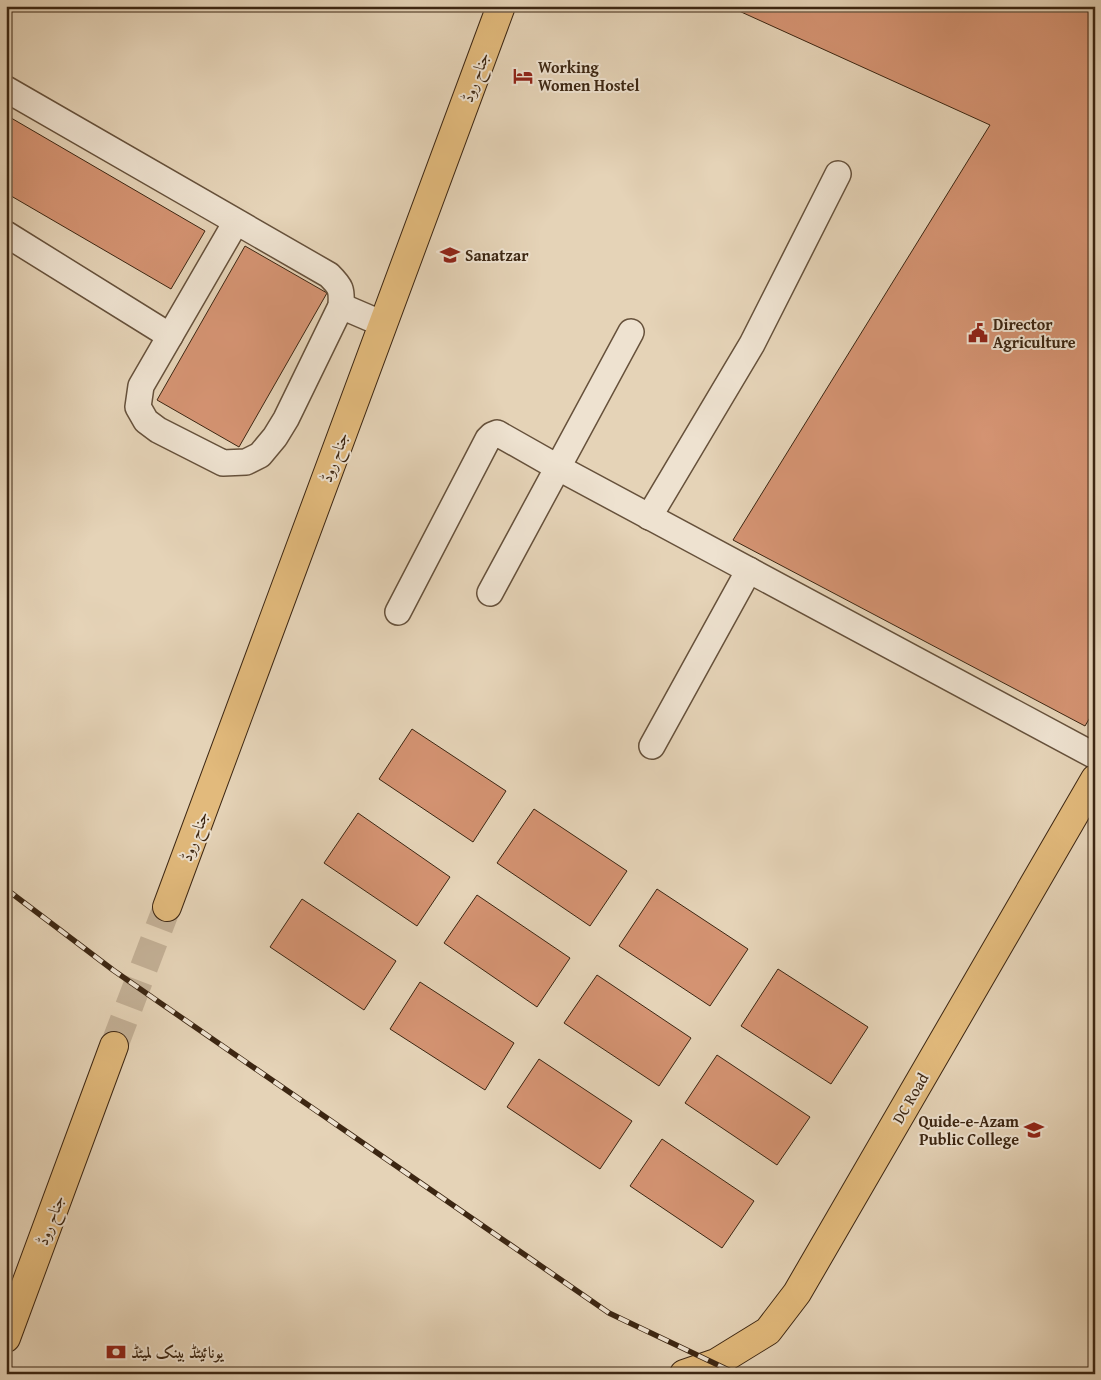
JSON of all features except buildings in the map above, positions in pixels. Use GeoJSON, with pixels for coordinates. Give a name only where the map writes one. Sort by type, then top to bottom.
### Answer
{"type":"FeatureCollection","features":[{"type":"Feature","properties":{"kind":"main road","name":"جناح روڈ"},"geometry":{"type":"LineString","coordinates":[[168,907],[501,6]]}},
{"type":"Feature","properties":{"kind":"main road","name":"DC Road"},"geometry":{"type":"LineString","coordinates":[[684,1374],[716,1363],[768,1331],[797,1293],[1095,779]]}},
{"type":"Feature","properties":{"kind":"main road","name":"جناح روڈ"},"geometry":{"type":"LineString","coordinates":[[6,1338],[114,1046]]}},
{"type":"Feature","properties":{"kind":"street"},"geometry":{"type":"LineString","coordinates":[[6,89],[329,275],[338,283],[342,291],[341,306],[286,420],[275,437],[260,454],[246,462],[223,463],[158,430],[146,420],[138,407],[141,386],[236,222]]}},
{"type":"Feature","properties":{"kind":"street"},"geometry":{"type":"LineString","coordinates":[[649,517],[752,344],[838,174]]}},
{"type":"Feature","properties":{"kind":"street"},"geometry":{"type":"LineString","coordinates":[[6,234],[170,336]]}},
{"type":"Feature","properties":{"kind":"street"},"geometry":{"type":"LineString","coordinates":[[341,306],[383,324]]}},
{"type":"Feature","properties":{"kind":"street"},"geometry":{"type":"LineString","coordinates":[[490,592],[631,332]]}},
{"type":"Feature","properties":{"kind":"street"},"geometry":{"type":"LineString","coordinates":[[398,612],[488,439],[497,433],[649,517],[1095,756]]}},
{"type":"Feature","properties":{"kind":"street"},"geometry":{"type":"LineString","coordinates":[[652,746],[749,570]]}},
{"type":"Feature","properties":{"kind":"tunnel"},"geometry":{"type":"LineString","coordinates":[[114,1046],[167,907]]}},
{"type":"Feature","properties":{"kind":"railway"},"geometry":{"type":"LineString","coordinates":[[6,889],[113,970],[609,1313],[737,1374]]}},
{"type":"Feature","properties":{"kind":"place","name":"Working Women Hostel"},"geometry":{"type":"Point","coordinates":[523,76]}},
{"type":"Feature","properties":{"kind":"place","name":"Sanatzar"},"geometry":{"type":"Point","coordinates":[450,255]}},
{"type":"Feature","properties":{"kind":"place","name":"Director Agriculture"},"geometry":{"type":"Point","coordinates":[978,333]}},
{"type":"Feature","properties":{"kind":"place","name":"Quide-e-Azam Public College"},"geometry":{"type":"Point","coordinates":[1034,1130]}},
{"type":"Feature","properties":{"kind":"place","name":"یونائیٹڈ بینک لمیٹڈ"},"geometry":{"type":"Point","coordinates":[116,1352]}}]}
